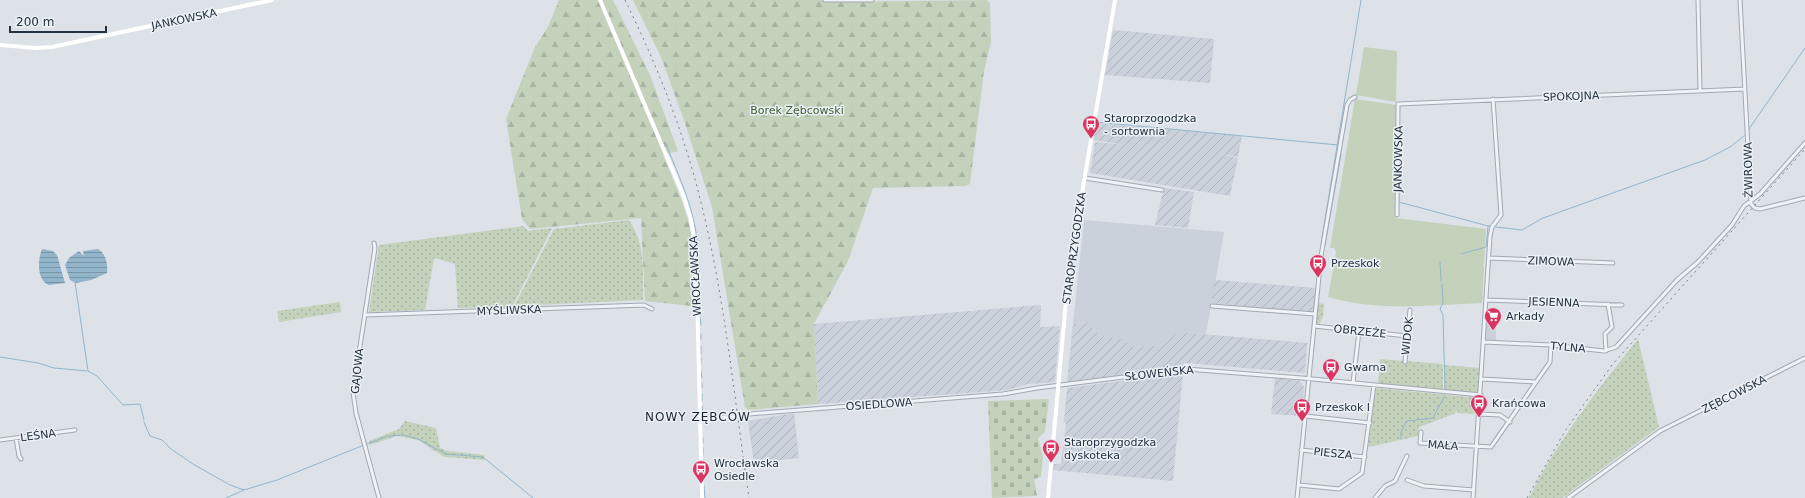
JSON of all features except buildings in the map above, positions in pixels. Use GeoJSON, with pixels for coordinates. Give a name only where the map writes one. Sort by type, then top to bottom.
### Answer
{"type":"FeatureCollection","features":[{"type":"Feature","properties":{"kind":"street","name":"JANKOWSKA"},"geometry":{"type":"LineString","coordinates":[[0,45],[36,48],[52,47],[272,0]]}},
{"type":"Feature","properties":{"kind":"street","name":"WROCŁAWSKA"},"geometry":{"type":"LineString","coordinates":[[600,0],[678,182],[691,220],[696,257],[702,498]]}},
{"type":"Feature","properties":{"kind":"street"},"geometry":{"type":"LineString","coordinates":[[825,0],[872,0]]}},
{"type":"Feature","properties":{"kind":"street","name":"STAROPRZYGODZKA"},"geometry":{"type":"LineString","coordinates":[[1048,498],[1069,269],[1115,0]]}},
{"type":"Feature","properties":{"kind":"street"},"geometry":{"type":"LineString","coordinates":[[1698,0],[1700,91]]}},
{"type":"Feature","properties":{"kind":"street","name":"ŻWIROWA"},"geometry":{"type":"LineString","coordinates":[[1606,351],[1616,347],[1677,280],[1698,262],[1732,225],[1744,206],[1750,202],[1740,0]]}},
{"type":"Feature","properties":{"kind":"street","name":"SPOKOJNA"},"geometry":{"type":"LineString","coordinates":[[1398,104],[1744,89]]}},
{"type":"Feature","properties":{"kind":"street"},"geometry":{"type":"LineString","coordinates":[[1297,498],[1321,256],[1346,109],[1350,100],[1356,97]]}},
{"type":"Feature","properties":{"kind":"street"},"geometry":{"type":"LineString","coordinates":[[1473,498],[1491,231],[1501,215],[1493,99]]}},
{"type":"Feature","properties":{"kind":"street","name":"JANKOWSKA"},"geometry":{"type":"LineString","coordinates":[[1397,215],[1398,104]]}},
{"type":"Feature","properties":{"kind":"street"},"geometry":{"type":"LineString","coordinates":[[1805,143],[1750,202],[1755,208],[1760,209],[1805,198]]}},
{"type":"Feature","properties":{"kind":"street"},"geometry":{"type":"LineString","coordinates":[[1085,178],[1162,190]]}},
{"type":"Feature","properties":{"kind":"street","name":"GAJOWA"},"geometry":{"type":"LineString","coordinates":[[374,243],[375,248],[353,392],[356,413],[380,498]]}},
{"type":"Feature","properties":{"kind":"street","name":"ZIMOWA"},"geometry":{"type":"LineString","coordinates":[[1489,258],[1613,263]]}},
{"type":"Feature","properties":{"kind":"street","name":"JESIENNA"},"geometry":{"type":"LineString","coordinates":[[1486,300],[1622,305]]}},
{"type":"Feature","properties":{"kind":"street"},"geometry":{"type":"LineString","coordinates":[[1606,351],[1605,334],[1612,327],[1608,304]]}},
{"type":"Feature","properties":{"kind":"street","name":"MYŚLIWSKA"},"geometry":{"type":"LineString","coordinates":[[365,315],[644,305],[652,309]]}},
{"type":"Feature","properties":{"kind":"street"},"geometry":{"type":"LineString","coordinates":[[1212,306],[1315,314]]}},
{"type":"Feature","properties":{"kind":"street","name":"WIDOK"},"geometry":{"type":"LineString","coordinates":[[1405,362],[1410,310]]}},
{"type":"Feature","properties":{"kind":"street","name":"OBRZEŻE"},"geometry":{"type":"LineString","coordinates":[[1314,326],[1407,336]]}},
{"type":"Feature","properties":{"kind":"street"},"geometry":{"type":"LineString","coordinates":[[1352,384],[1359,330]]}},
{"type":"Feature","properties":{"kind":"street","name":"TYLNA"},"geometry":{"type":"LineString","coordinates":[[1484,342],[1551,345],[1606,351]]}},
{"type":"Feature","properties":{"kind":"street"},"geometry":{"type":"LineString","coordinates":[[1477,447],[1489,448],[1493,446],[1550,362],[1551,345]]}},
{"type":"Feature","properties":{"kind":"street","name":"ZĘBCOWSKA"},"geometry":{"type":"LineString","coordinates":[[1568,498],[1664,429],[1805,358]]}},
{"type":"Feature","properties":{"kind":"street","name":"SŁOWEŃSKA"},"geometry":{"type":"LineString","coordinates":[[1058,386],[1187,369],[1309,379]]}},
{"type":"Feature","properties":{"kind":"street"},"geometry":{"type":"LineString","coordinates":[[1482,378],[1536,382]]}},
{"type":"Feature","properties":{"kind":"street"},"geometry":{"type":"LineString","coordinates":[[1309,379],[1481,395]]}},
{"type":"Feature","properties":{"kind":"street","name":"OSIEDLOWA"},"geometry":{"type":"LineString","coordinates":[[700,417],[731,417],[749,414],[1003,394],[1058,386]]}},
{"type":"Feature","properties":{"kind":"street","name":"PIESZA"},"geometry":{"type":"LineString","coordinates":[[1298,485],[1342,488],[1362,473],[1366,457],[1374,386]]}},
{"type":"Feature","properties":{"kind":"street"},"geometry":{"type":"LineString","coordinates":[[1479,414],[1500,415],[1510,422]]}},
{"type":"Feature","properties":{"kind":"street"},"geometry":{"type":"LineString","coordinates":[[1305,416],[1370,423]]}},
{"type":"Feature","properties":{"kind":"street","name":"LEŚNA"},"geometry":{"type":"LineString","coordinates":[[0,440],[75,430]]}},
{"type":"Feature","properties":{"kind":"street","name":"MAŁA"},"geometry":{"type":"LineString","coordinates":[[1421,432],[1420,444],[1477,447]]}},
{"type":"Feature","properties":{"kind":"street"},"geometry":{"type":"LineString","coordinates":[[16,438],[18,456],[21,459]]}},
{"type":"Feature","properties":{"kind":"street","name":"PIESZA"},"geometry":{"type":"LineString","coordinates":[[1301,450],[1366,457]]}},
{"type":"Feature","properties":{"kind":"street"},"geometry":{"type":"LineString","coordinates":[[1375,498],[1385,486],[1395,481],[1407,456]]}},
{"type":"Feature","properties":{"kind":"street"},"geometry":{"type":"LineString","coordinates":[[1407,480],[1424,486],[1474,490]]}},
{"type":"Feature","properties":{"kind":"shaded area"},"geometry":{"type":"Polygon","coordinates":[[[1113,30],[1214,39],[1210,83],[1105,75],[1113,30]]]}},
{"type":"Feature","properties":{"kind":"shaded area"},"geometry":{"type":"Polygon","coordinates":[[[1097,123],[1242,136],[1238,157],[1215,153],[1238,158],[1230,196],[1090,173],[1095,142],[1127,145],[1093,140],[1097,123]]]}},
{"type":"Feature","properties":{"kind":"shaded area"},"geometry":{"type":"Polygon","coordinates":[[[1164,188],[1194,192],[1188,228],[1155,225],[1164,188]]]}},
{"type":"Feature","properties":{"kind":"shaded area"},"geometry":{"type":"Polygon","coordinates":[[[1084,220],[1224,232],[1206,334],[1179,332],[1161,345],[1136,348],[1120,338],[1100,336],[1087,323],[1073,324],[1084,220]]]}},
{"type":"Feature","properties":{"kind":"shaded area"},"geometry":{"type":"Polygon","coordinates":[[[1215,280],[1316,288],[1313,313],[1211,303],[1215,280]]]}},
{"type":"Feature","properties":{"kind":"shaded area"},"geometry":{"type":"Polygon","coordinates":[[[1041,305],[1040,327],[1060,326],[1055,382],[1028,384],[1007,390],[818,404],[814,324],[1041,305]]]}},
{"type":"Feature","properties":{"kind":"shaded area"},"geometry":{"type":"Polygon","coordinates":[[[1485,321],[1496,322],[1496,342],[1484,341],[1485,321]]]}},
{"type":"Feature","properties":{"kind":"shaded area"},"geometry":{"type":"Polygon","coordinates":[[[1087,323],[1100,336],[1120,338],[1136,348],[1161,345],[1179,332],[1307,343],[1305,373],[1184,363],[1183,367],[1067,382],[1073,324],[1087,323]]]}},
{"type":"Feature","properties":{"kind":"shaded area"},"geometry":{"type":"Polygon","coordinates":[[[1183,373],[1173,481],[1053,470],[1054,464],[1061,464],[1066,424],[1064,421],[1067,388],[1183,373]]]}},
{"type":"Feature","properties":{"kind":"shaded area"},"geometry":{"type":"Polygon","coordinates":[[[1275,378],[1300,381],[1304,387],[1302,416],[1271,414],[1275,378]]]}},
{"type":"Feature","properties":{"kind":"shaded area"},"geometry":{"type":"Polygon","coordinates":[[[794,413],[799,458],[754,463],[748,421],[794,413]]]}},
{"type":"Feature","properties":{"kind":"green space"},"geometry":{"type":"Polygon","coordinates":[[[559,0],[613,0],[650,75],[678,151],[663,155],[681,199],[691,232],[693,244],[689,245],[692,306],[645,301],[641,218],[530,229],[522,219],[506,119],[535,47],[548,27],[559,0]]]}},
{"type":"Feature","properties":{"kind":"green space","name":"Borek Zębcowski"},"geometry":{"type":"Polygon","coordinates":[[[633,0],[823,0],[824,2],[987,0],[990,3],[991,42],[984,71],[970,184],[965,186],[873,188],[848,261],[814,324],[818,404],[748,410],[745,407],[712,207],[684,120],[661,57],[633,0]]]}},
{"type":"Feature","properties":{"kind":"green space"},"geometry":{"type":"Polygon","coordinates":[[[1364,47],[1397,51],[1396,102],[1356,95],[1364,47]]]}},
{"type":"Feature","properties":{"kind":"green space"},"geometry":{"type":"Polygon","coordinates":[[[1355,99],[1396,105],[1396,218],[1486,229],[1482,303],[1386,306],[1366,305],[1328,297],[1336,252],[1334,248],[1330,248],[1355,99]]]}},
{"type":"Feature","properties":{"kind":"green space"},"geometry":{"type":"Polygon","coordinates":[[[629,220],[635,230],[641,249],[643,268],[643,300],[514,306],[554,229],[629,220]]]}},
{"type":"Feature","properties":{"kind":"green space"},"geometry":{"type":"Polygon","coordinates":[[[523,226],[528,231],[552,228],[512,307],[458,308],[455,264],[434,258],[425,310],[369,312],[379,245],[523,226]]]}},
{"type":"Feature","properties":{"kind":"green space"},"geometry":{"type":"Polygon","coordinates":[[[340,302],[341,312],[279,322],[277,311],[340,302]]]}},
{"type":"Feature","properties":{"kind":"green space"},"geometry":{"type":"Polygon","coordinates":[[[1318,303],[1324,304],[1323,316],[1319,325],[1316,323],[1318,303]]]}},
{"type":"Feature","properties":{"kind":"green space"},"geometry":{"type":"Polygon","coordinates":[[[1638,339],[1659,427],[1562,498],[1529,498],[1540,477],[1579,416],[1638,339]]]}},
{"type":"Feature","properties":{"kind":"green space"},"geometry":{"type":"Polygon","coordinates":[[[1380,359],[1443,364],[1443,391],[1378,385],[1380,359]]]}},
{"type":"Feature","properties":{"kind":"green space"},"geometry":{"type":"Polygon","coordinates":[[[1444,365],[1481,368],[1479,395],[1445,392],[1444,365]]]}},
{"type":"Feature","properties":{"kind":"green space"},"geometry":{"type":"Polygon","coordinates":[[[1375,388],[1479,398],[1477,414],[1456,413],[1460,407],[1454,414],[1419,427],[1418,436],[1368,447],[1375,388]]]}},
{"type":"Feature","properties":{"kind":"green space"},"geometry":{"type":"Polygon","coordinates":[[[1049,399],[1045,432],[1038,438],[1043,457],[1041,477],[1034,479],[1037,496],[992,498],[988,401],[1049,399]]]}},
{"type":"Feature","properties":{"kind":"green space"},"geometry":{"type":"Polygon","coordinates":[[[405,421],[436,428],[440,448],[447,451],[484,455],[485,460],[444,457],[418,440],[397,436],[370,445],[369,441],[399,429],[405,421]]]}},
{"type":"Feature","properties":{"kind":"water"},"geometry":{"type":"Polygon","coordinates":[[[42,249],[53,251],[57,255],[65,283],[49,285],[42,279],[39,263],[42,249]]]}},
{"type":"Feature","properties":{"kind":"water"},"geometry":{"type":"Polygon","coordinates":[[[98,249],[101,251],[106,260],[107,273],[91,280],[76,283],[70,280],[65,265],[69,258],[79,251],[84,256],[83,251],[98,249]]]}},
{"type":"Feature","properties":{"kind":"waterway"},"geometry":{"type":"LineString","coordinates":[[1322,238],[1361,0]]}},
{"type":"Feature","properties":{"kind":"waterway"},"geometry":{"type":"LineString","coordinates":[[1749,129],[1805,48]]}},
{"type":"Feature","properties":{"kind":"waterway"},"geometry":{"type":"LineString","coordinates":[[1096,122],[1338,145]]}},
{"type":"Feature","properties":{"kind":"waterway"},"geometry":{"type":"LineString","coordinates":[[1496,227],[1522,230],[1543,218],[1705,160],[1730,147],[1744,136]]}},
{"type":"Feature","properties":{"kind":"waterway"},"geometry":{"type":"LineString","coordinates":[[665,142],[690,206],[697,238],[699,276]]}},
{"type":"Feature","properties":{"kind":"waterway"},"geometry":{"type":"LineString","coordinates":[[1325,245],[1341,154]]}},
{"type":"Feature","properties":{"kind":"waterway"},"geometry":{"type":"LineString","coordinates":[[1399,202],[1488,226]]}},
{"type":"Feature","properties":{"kind":"waterway"},"geometry":{"type":"LineString","coordinates":[[1461,254],[1486,247],[1488,226],[1490,226]]}},
{"type":"Feature","properties":{"kind":"waterway"},"geometry":{"type":"LineString","coordinates":[[1440,262],[1441,281]]}},
{"type":"Feature","properties":{"kind":"waterway"},"geometry":{"type":"LineString","coordinates":[[699,279],[699,287]]}},
{"type":"Feature","properties":{"kind":"waterway"},"geometry":{"type":"LineString","coordinates":[[75,282],[88,371],[97,376],[123,405],[140,404],[144,420]]}},
{"type":"Feature","properties":{"kind":"waterway"},"geometry":{"type":"LineString","coordinates":[[1442,284],[1443,303],[1440,309],[1443,315],[1445,390]]}},
{"type":"Feature","properties":{"kind":"waterway"},"geometry":{"type":"LineString","coordinates":[[700,297],[700,306]]}},
{"type":"Feature","properties":{"kind":"waterway"},"geometry":{"type":"LineString","coordinates":[[700,317],[701,325]]}},
{"type":"Feature","properties":{"kind":"waterway"},"geometry":{"type":"LineString","coordinates":[[701,334],[701,339]]}},
{"type":"Feature","properties":{"kind":"waterway"},"geometry":{"type":"LineString","coordinates":[[701,346],[701,354]]}},
{"type":"Feature","properties":{"kind":"waterway"},"geometry":{"type":"LineString","coordinates":[[0,357],[38,363],[54,368],[87,371]]}},
{"type":"Feature","properties":{"kind":"waterway"},"geometry":{"type":"LineString","coordinates":[[701,358],[701,363]]}},
{"type":"Feature","properties":{"kind":"waterway"},"geometry":{"type":"LineString","coordinates":[[701,371],[702,378]]}},
{"type":"Feature","properties":{"kind":"waterway"},"geometry":{"type":"LineString","coordinates":[[702,383],[702,388]]}},
{"type":"Feature","properties":{"kind":"waterway"},"geometry":{"type":"LineString","coordinates":[[702,394],[702,401]]}},
{"type":"Feature","properties":{"kind":"waterway"},"geometry":{"type":"LineString","coordinates":[[1401,439],[1401,432],[1407,421],[1433,418],[1445,395]]}},
{"type":"Feature","properties":{"kind":"waterway"},"geometry":{"type":"LineString","coordinates":[[702,406],[703,412]]}},
{"type":"Feature","properties":{"kind":"waterway"},"geometry":{"type":"LineString","coordinates":[[144,422],[150,436],[162,440],[171,449],[193,464],[230,485],[244,490],[277,480],[364,445]]}},
{"type":"Feature","properties":{"kind":"waterway"},"geometry":{"type":"LineString","coordinates":[[367,444],[388,436],[404,435],[418,439],[446,454],[483,457],[533,498]]}},
{"type":"Feature","properties":{"kind":"waterway"},"geometry":{"type":"LineString","coordinates":[[703,438],[703,443]]}},
{"type":"Feature","properties":{"kind":"waterway"},"geometry":{"type":"LineString","coordinates":[[703,448],[703,455]]}},
{"type":"Feature","properties":{"kind":"waterway"},"geometry":{"type":"LineString","coordinates":[[704,461],[704,466]]}},
{"type":"Feature","properties":{"kind":"waterway"},"geometry":{"type":"LineString","coordinates":[[704,485],[705,498]]}},
{"type":"Feature","properties":{"kind":"waterway"},"geometry":{"type":"LineString","coordinates":[[226,498],[244,490]]}},
{"type":"Feature","properties":{"kind":"railway"},"geometry":{"type":"LineString","coordinates":[[625,0],[671,105],[689,159],[704,215],[712,250],[730,356],[749,498]]}},
{"type":"Feature","properties":{"kind":"railway"},"geometry":{"type":"LineString","coordinates":[[1527,498],[1565,431],[1612,365],[1805,149]]}},
{"type":"Feature","properties":{"kind":"place","name":"Staroprzogodzka - sortownia"},"geometry":{"type":"Point","coordinates":[1091,139]}},
{"type":"Feature","properties":{"kind":"place","name":"Przeskok"},"geometry":{"type":"Point","coordinates":[1318,278]}},
{"type":"Feature","properties":{"kind":"place","name":"Arkady"},"geometry":{"type":"Point","coordinates":[1493,331]}},
{"type":"Feature","properties":{"kind":"place","name":"Gwarna"},"geometry":{"type":"Point","coordinates":[1331,382]}},
{"type":"Feature","properties":{"kind":"place","name":"Krańcowa"},"geometry":{"type":"Point","coordinates":[1479,418]}},
{"type":"Feature","properties":{"kind":"place","name":"Przeskok I"},"geometry":{"type":"Point","coordinates":[1302,422]}},
{"type":"Feature","properties":{"kind":"place","name":"Staroprzygodzka dyskoteka"},"geometry":{"type":"Point","coordinates":[1051,463]}},
{"type":"Feature","properties":{"kind":"place","name":"Wrocławska Osiedle"},"geometry":{"type":"Point","coordinates":[701,484]}},
{"type":"Feature","properties":{"kind":"district","name":"NOWY ZĘBCÓW"},"geometry":{"type":"Point","coordinates":[698,417]}}]}
